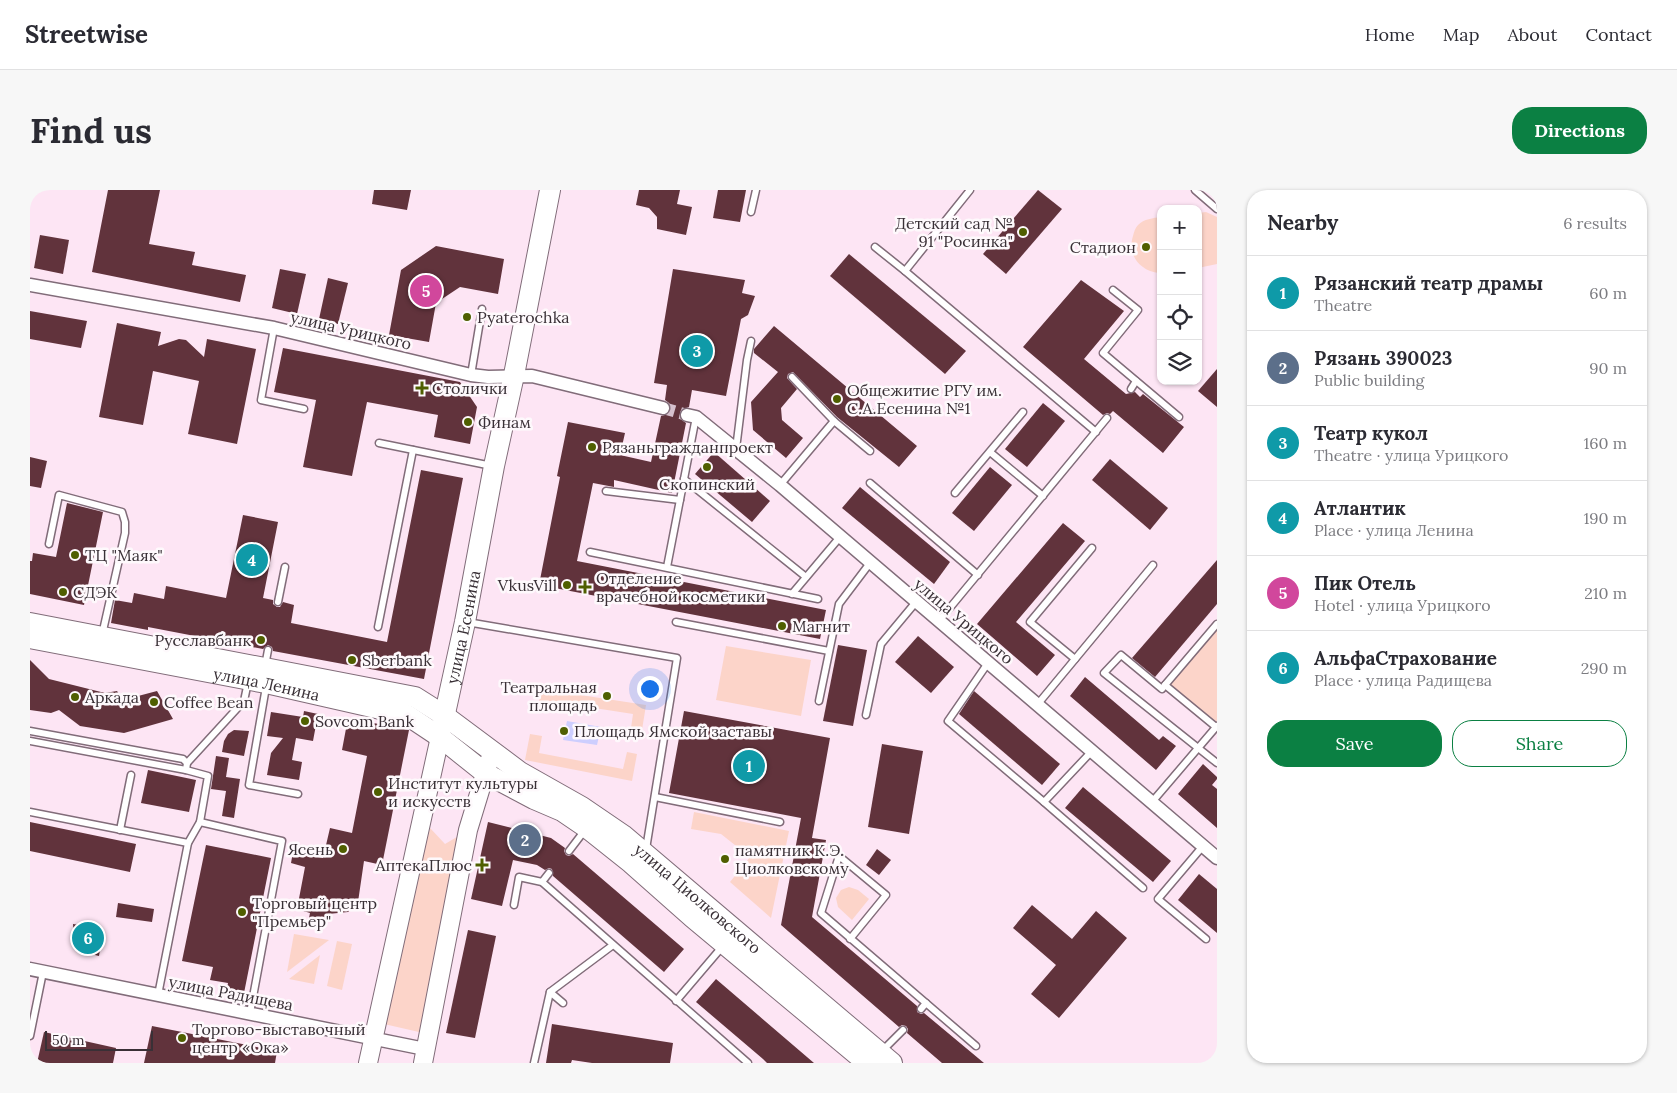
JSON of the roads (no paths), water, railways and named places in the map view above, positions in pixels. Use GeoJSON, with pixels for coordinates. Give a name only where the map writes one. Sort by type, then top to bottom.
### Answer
{"type":"FeatureCollection","features":[{"type":"Feature","properties":{"kind":"main road","name":"улица Есенина"},"geometry":{"type":"LineString","coordinates":[[368,1063],[440,737],[472,623],[494,466],[514,376],[550,190]]}},
{"type":"Feature","properties":{"kind":"main road","name":"улица Ленина"},"geometry":{"type":"LineString","coordinates":[[30,623],[262,670],[415,697],[445,716]]}},
{"type":"Feature","properties":{"kind":"main road","name":"улица Ленина"},"geometry":{"type":"LineString","coordinates":[[30,638],[262,670],[407,714],[440,737],[485,773]]}},
{"type":"Feature","properties":{"kind":"main road","name":"улица Циолковского"},"geometry":{"type":"LineString","coordinates":[[445,716],[520,772],[589,812],[624,835],[870,1060]]}},
{"type":"Feature","properties":{"kind":"main road"},"geometry":{"type":"LineString","coordinates":[[424,1056],[468,830],[492,751]]}},
{"type":"Feature","properties":{"kind":"main road","name":"улица Циолковского"},"geometry":{"type":"LineString","coordinates":[[485,773],[562,811],[587,828],[631,863],[692,917],[870,1060]]}},
{"type":"Feature","properties":{"kind":"street","name":"улица Урицкого"},"geometry":{"type":"LineString","coordinates":[[30,285],[274,328],[471,375],[532,376],[663,408]]}},
{"type":"Feature","properties":{"kind":"street","name":"улица Урицкого"},"geometry":{"type":"LineString","coordinates":[[692,416],[780,485],[1217,858]]}},
{"type":"Feature","properties":{"kind":"street","name":"улица Радищева"},"geometry":{"type":"LineString","coordinates":[[36,971],[374,1038],[424,1056]]}},
{"type":"Feature","properties":{"kind":"lane"},"geometry":{"type":"LineString","coordinates":[[751,212],[756,190]]}},
{"type":"Feature","properties":{"kind":"lane"},"geometry":{"type":"LineString","coordinates":[[905,270],[970,190]]}},
{"type":"Feature","properties":{"kind":"lane"},"geometry":{"type":"LineString","coordinates":[[1195,190],[1217,209]]}},
{"type":"Feature","properties":{"kind":"lane"},"geometry":{"type":"LineString","coordinates":[[876,247],[1096,432]]}},
{"type":"Feature","properties":{"kind":"lane"},"geometry":{"type":"LineString","coordinates":[[1113,290],[1138,310],[1103,353],[1179,417]]}},
{"type":"Feature","properties":{"kind":"lane"},"geometry":{"type":"LineString","coordinates":[[471,375],[482,309]]}},
{"type":"Feature","properties":{"kind":"lane"},"geometry":{"type":"LineString","coordinates":[[274,328],[261,400],[304,408]]}},
{"type":"Feature","properties":{"kind":"lane"},"geometry":{"type":"LineString","coordinates":[[736,449],[747,360],[752,341]]}},
{"type":"Feature","properties":{"kind":"lane"},"geometry":{"type":"LineString","coordinates":[[792,377],[834,421],[870,451]]}},
{"type":"Feature","properties":{"kind":"lane"},"geometry":{"type":"LineString","coordinates":[[1130,389],[1136,381]]}},
{"type":"Feature","properties":{"kind":"lane"},"geometry":{"type":"LineString","coordinates":[[955,493],[1023,412]]}},
{"type":"Feature","properties":{"kind":"lane"},"geometry":{"type":"LineString","coordinates":[[668,568],[684,479],[692,416]]}},
{"type":"Feature","properties":{"kind":"lane"},"geometry":{"type":"LineString","coordinates":[[939,621],[1107,418]]}},
{"type":"Feature","properties":{"kind":"lane"},"geometry":{"type":"LineString","coordinates":[[780,485],[834,421]]}},
{"type":"Feature","properties":{"kind":"lane"},"geometry":{"type":"LineString","coordinates":[[379,443],[494,466]]}},
{"type":"Feature","properties":{"kind":"lane"},"geometry":{"type":"LineString","coordinates":[[378,627],[413,450]]}},
{"type":"Feature","properties":{"kind":"lane"},"geometry":{"type":"LineString","coordinates":[[990,452],[1043,496]]}},
{"type":"Feature","properties":{"kind":"lane"},"geometry":{"type":"LineString","coordinates":[[684,479],[806,578]]}},
{"type":"Feature","properties":{"kind":"lane"},"geometry":{"type":"LineString","coordinates":[[870,483],[978,575]]}},
{"type":"Feature","properties":{"kind":"lane"},"geometry":{"type":"LineString","coordinates":[[606,491],[680,500]]}},
{"type":"Feature","properties":{"kind":"lane"},"geometry":{"type":"LineString","coordinates":[[49,544],[59,495],[122,512],[125,522],[125,533],[101,637]]}},
{"type":"Feature","properties":{"kind":"lane"},"geometry":{"type":"LineString","coordinates":[[792,594],[840,537]]}},
{"type":"Feature","properties":{"kind":"lane"},"geometry":{"type":"LineString","coordinates":[[1075,659],[1030,622],[1092,548]]}},
{"type":"Feature","properties":{"kind":"lane"},"geometry":{"type":"LineString","coordinates":[[590,552],[818,599]]}},
{"type":"Feature","properties":{"kind":"lane"},"geometry":{"type":"LineString","coordinates":[[818,701],[839,604],[870,563]]}},
{"type":"Feature","properties":{"kind":"lane"},"geometry":{"type":"LineString","coordinates":[[1037,705],[1153,565]]}},
{"type":"Feature","properties":{"kind":"lane"},"geometry":{"type":"LineString","coordinates":[[278,602],[285,567]]}},
{"type":"Feature","properties":{"kind":"lane"},"geometry":{"type":"LineString","coordinates":[[866,715],[881,644],[916,602]]}},
{"type":"Feature","properties":{"kind":"lane"},"geometry":{"type":"LineString","coordinates":[[676,622],[829,651]]}},
{"type":"Feature","properties":{"kind":"lane"},"geometry":{"type":"LineString","coordinates":[[472,623],[677,658],[645,853]]}},
{"type":"Feature","properties":{"kind":"lane"},"geometry":{"type":"LineString","coordinates":[[1217,624],[1162,689],[1120,655],[1104,673],[1217,764]]}},
{"type":"Feature","properties":{"kind":"lane"},"geometry":{"type":"LineString","coordinates":[[988,663],[948,721],[1143,888]]}},
{"type":"Feature","properties":{"kind":"lane"},"geometry":{"type":"LineString","coordinates":[[186,766],[244,701],[262,670]]}},
{"type":"Feature","properties":{"kind":"lane"},"geometry":{"type":"LineString","coordinates":[[262,670],[249,785],[298,794]]}},
{"type":"Feature","properties":{"kind":"lane"},"geometry":{"type":"LineString","coordinates":[[1152,802],[1216,726],[1165,685]]}},
{"type":"Feature","properties":{"kind":"lane"},"geometry":{"type":"LineString","coordinates":[[30,732],[183,759],[186,766]]}},
{"type":"Feature","properties":{"kind":"lane"},"geometry":{"type":"LineString","coordinates":[[30,741],[186,766],[208,776],[200,822],[188,843],[158,994]]}},
{"type":"Feature","properties":{"kind":"lane"},"geometry":{"type":"LineString","coordinates":[[1044,802],[1092,751]]}},
{"type":"Feature","properties":{"kind":"lane"},"geometry":{"type":"LineString","coordinates":[[120,830],[131,775]]}},
{"type":"Feature","properties":{"kind":"lane"},"geometry":{"type":"LineString","coordinates":[[655,797],[780,822]]}},
{"type":"Feature","properties":{"kind":"lane"},"geometry":{"type":"LineString","coordinates":[[30,812],[188,843]]}},
{"type":"Feature","properties":{"kind":"lane"},"geometry":{"type":"LineString","coordinates":[[200,822],[282,841],[250,1013]]}},
{"type":"Feature","properties":{"kind":"lane"},"geometry":{"type":"LineString","coordinates":[[569,850],[587,828]]}},
{"type":"Feature","properties":{"kind":"lane"},"geometry":{"type":"LineString","coordinates":[[1203,846],[1158,899],[1206,938]]}},
{"type":"Feature","properties":{"kind":"lane"},"geometry":{"type":"LineString","coordinates":[[850,939],[886,895],[839,856],[821,913],[850,939],[976,1046]]}},
{"type":"Feature","properties":{"kind":"lane"},"geometry":{"type":"LineString","coordinates":[[542,882],[549,873]]}},
{"type":"Feature","properties":{"kind":"lane"},"geometry":{"type":"LineString","coordinates":[[514,904],[519,877],[542,882],[748,1063]]}},
{"type":"Feature","properties":{"kind":"lane"},"geometry":{"type":"LineString","coordinates":[[676,1001],[725,943]]}},
{"type":"Feature","properties":{"kind":"lane"},"geometry":{"type":"LineString","coordinates":[[534,1063],[550,992],[613,945]]}},
{"type":"Feature","properties":{"kind":"lane"},"geometry":{"type":"LineString","coordinates":[[30,1036],[36,971]]}},
{"type":"Feature","properties":{"kind":"lane"},"geometry":{"type":"LineString","coordinates":[[550,992],[563,1003]]}},
{"type":"Feature","properties":{"kind":"lane"},"geometry":{"type":"LineString","coordinates":[[921,1009],[926,1003]]}},
{"type":"Feature","properties":{"kind":"lane"},"geometry":{"type":"LineString","coordinates":[[870,1060],[903,1030]]}},
{"type":"Feature","properties":{"kind":"water"},"geometry":{"type":"Polygon","coordinates":[[[567,721],[601,727],[597,745],[563,740],[567,721]]]}},
{"type":"Feature","properties":{"kind":"tunnel"},"geometry":{"type":"LineString","coordinates":[[663,408],[687,415]]}},
{"type":"Feature","properties":{"kind":"place","name":"Детский сад № 91 \"Росинка\""},"geometry":{"type":"Point","coordinates":[1023,232]}},
{"type":"Feature","properties":{"kind":"place","name":"Стадион"},"geometry":{"type":"Point","coordinates":[1146,247]}},
{"type":"Feature","properties":{"kind":"place","name":"Пик Отель"},"geometry":{"type":"Point","coordinates":[426,291]}},
{"type":"Feature","properties":{"kind":"place","name":"Pyaterochka"},"geometry":{"type":"Point","coordinates":[467,317]}},
{"type":"Feature","properties":{"kind":"place","name":"Театр кукол"},"geometry":{"type":"Point","coordinates":[697,351]}},
{"type":"Feature","properties":{"kind":"place","name":"Столички"},"geometry":{"type":"Point","coordinates":[422,388]}},
{"type":"Feature","properties":{"kind":"place","name":"Общежитие РГУ им. С.А.Есенина №1"},"geometry":{"type":"Point","coordinates":[837,399]}},
{"type":"Feature","properties":{"kind":"place","name":"Финам"},"geometry":{"type":"Point","coordinates":[468,422]}},
{"type":"Feature","properties":{"kind":"place","name":"Рязаньгражданпроект"},"geometry":{"type":"Point","coordinates":[592,447]}},
{"type":"Feature","properties":{"kind":"place","name":"Скопинский"},"geometry":{"type":"Point","coordinates":[707,467]}},
{"type":"Feature","properties":{"kind":"place","name":"ТЦ \"Маяк\""},"geometry":{"type":"Point","coordinates":[75,555]}},
{"type":"Feature","properties":{"kind":"place","name":"Атлантик"},"geometry":{"type":"Point","coordinates":[252,560]}},
{"type":"Feature","properties":{"kind":"place","name":"VkusVill"},"geometry":{"type":"Point","coordinates":[567,585]}},
{"type":"Feature","properties":{"kind":"place","name":"Отделение врачебной косметики"},"geometry":{"type":"Point","coordinates":[585,587]}},
{"type":"Feature","properties":{"kind":"place","name":"СДЭК"},"geometry":{"type":"Point","coordinates":[63,592]}},
{"type":"Feature","properties":{"kind":"place","name":"Магнит"},"geometry":{"type":"Point","coordinates":[782,626]}},
{"type":"Feature","properties":{"kind":"place","name":"Русславбанк"},"geometry":{"type":"Point","coordinates":[261,640]}},
{"type":"Feature","properties":{"kind":"place","name":"Sberbank"},"geometry":{"type":"Point","coordinates":[352,660]}},
{"type":"Feature","properties":{"kind":"place","name":"Театральная площадь"},"geometry":{"type":"Point","coordinates":[607,696]}},
{"type":"Feature","properties":{"kind":"place","name":"Аркада"},"geometry":{"type":"Point","coordinates":[75,697]}},
{"type":"Feature","properties":{"kind":"place","name":"Coffee Bean"},"geometry":{"type":"Point","coordinates":[154,702]}},
{"type":"Feature","properties":{"kind":"place","name":"Sovcom Bank"},"geometry":{"type":"Point","coordinates":[305,721]}},
{"type":"Feature","properties":{"kind":"place","name":"Площадь Ямской заставы"},"geometry":{"type":"Point","coordinates":[564,731]}},
{"type":"Feature","properties":{"kind":"place","name":"Рязанский театр драмы"},"geometry":{"type":"Point","coordinates":[749,766]}},
{"type":"Feature","properties":{"kind":"place","name":"Институт культуры и искусств"},"geometry":{"type":"Point","coordinates":[378,792]}},
{"type":"Feature","properties":{"kind":"place","name":"Рязань 390023"},"geometry":{"type":"Point","coordinates":[525,840]}},
{"type":"Feature","properties":{"kind":"place","name":"Ясень"},"geometry":{"type":"Point","coordinates":[343,849]}},
{"type":"Feature","properties":{"kind":"place","name":"памятник К.Э. Циолковскому"},"geometry":{"type":"Point","coordinates":[725,859]}},
{"type":"Feature","properties":{"kind":"place","name":"АптекаПлюс"},"geometry":{"type":"Point","coordinates":[482,865]}},
{"type":"Feature","properties":{"kind":"place","name":"Торговый центр \"Премьер\""},"geometry":{"type":"Point","coordinates":[242,912]}},
{"type":"Feature","properties":{"kind":"place","name":"АльфаСтрахование"},"geometry":{"type":"Point","coordinates":[88,938]}},
{"type":"Feature","properties":{"kind":"place","name":"Торгово-выставочный центр «Ока»"},"geometry":{"type":"Point","coordinates":[182,1038]}}]}
